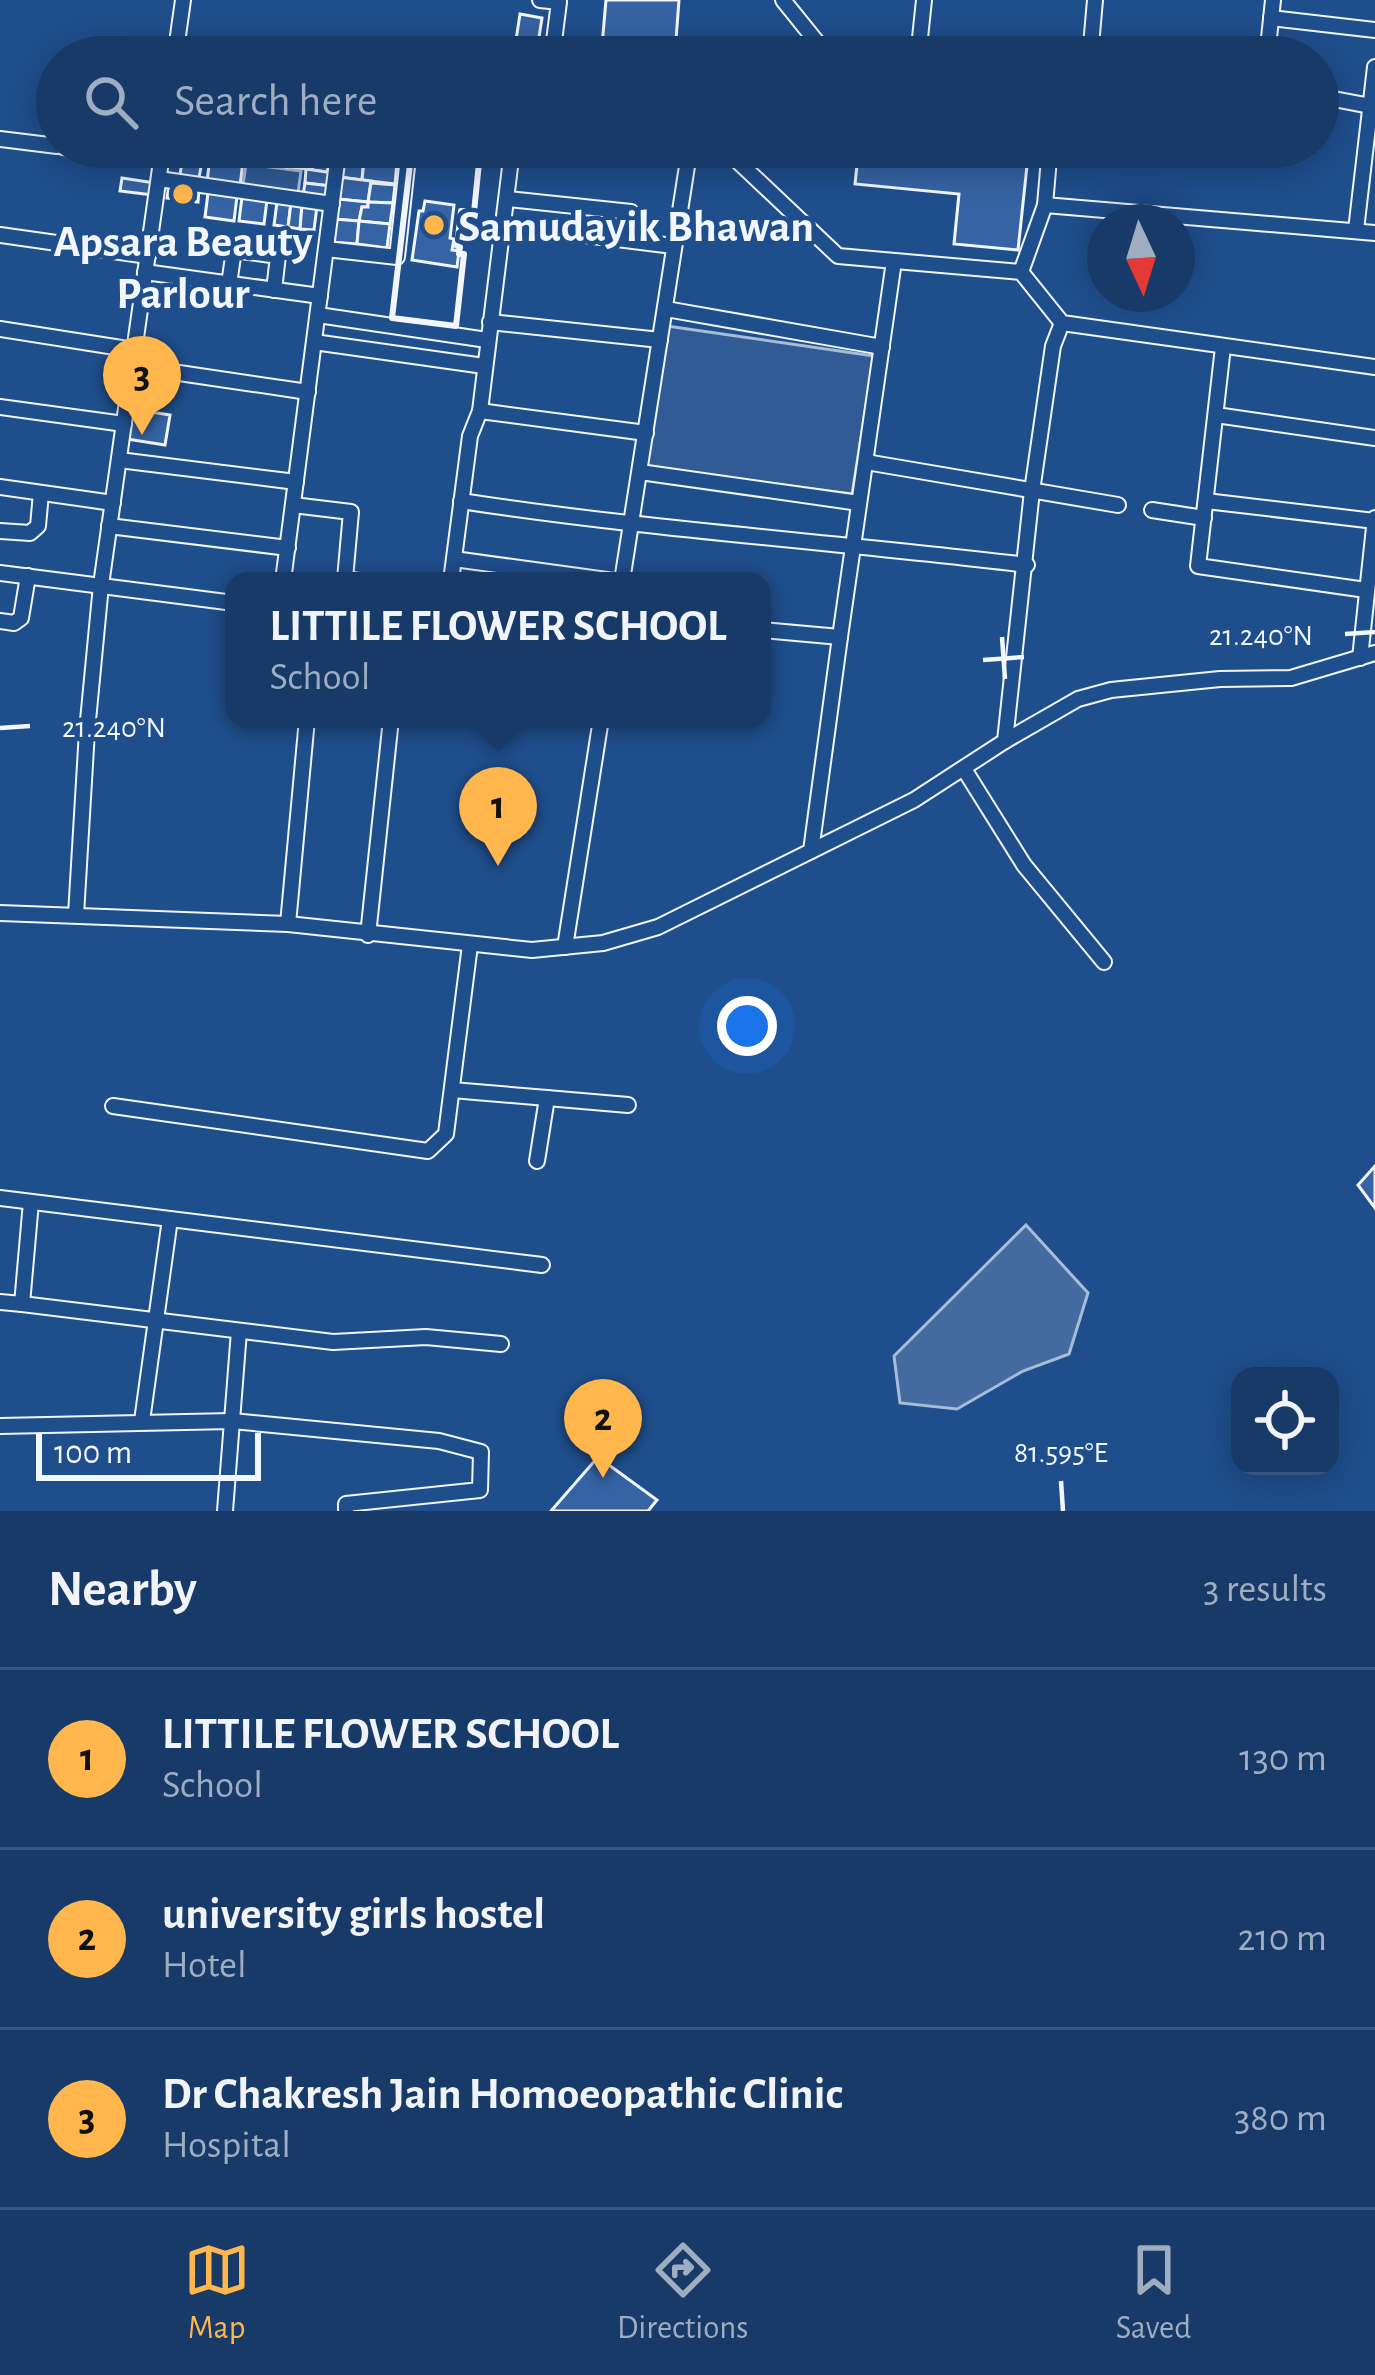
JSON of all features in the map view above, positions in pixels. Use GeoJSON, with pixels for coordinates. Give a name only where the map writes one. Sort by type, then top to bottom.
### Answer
{"type":"FeatureCollection","features":[{"type":"Feature","properties":{"kind":"street"},"geometry":{"type":"LineString","coordinates":[[178,36],[183,0]]}},
{"type":"Feature","properties":{"kind":"street"},"geometry":{"type":"LineString","coordinates":[[540,0],[559,1],[555,36]]}},
{"type":"Feature","properties":{"kind":"street"},"geometry":{"type":"LineString","coordinates":[[783,0],[812,36]]}},
{"type":"Feature","properties":{"kind":"street"},"geometry":{"type":"LineString","coordinates":[[920,36],[924,0]]}},
{"type":"Feature","properties":{"kind":"street"},"geometry":{"type":"LineString","coordinates":[[1092,36],[1095,0]]}},
{"type":"Feature","properties":{"kind":"street"},"geometry":{"type":"LineString","coordinates":[[1269,36],[1273,0]]}},
{"type":"Feature","properties":{"kind":"street"},"geometry":{"type":"LineString","coordinates":[[1270,18],[1375,30]]}},
{"type":"Feature","properties":{"kind":"street"},"geometry":{"type":"LineString","coordinates":[[1357,230],[1375,67]]}},
{"type":"Feature","properties":{"kind":"street"},"geometry":{"type":"LineString","coordinates":[[1339,100],[1373,107]]}},
{"type":"Feature","properties":{"kind":"street"},"geometry":{"type":"LineString","coordinates":[[0,139],[36,144]]}},
{"type":"Feature","properties":{"kind":"street"},"geometry":{"type":"LineString","coordinates":[[76,915],[101,585],[160,168]]}},
{"type":"Feature","properties":{"kind":"street"},"geometry":{"type":"LineString","coordinates":[[285,572],[336,168]]}},
{"type":"Feature","properties":{"kind":"street"},"geometry":{"type":"LineString","coordinates":[[326,249],[397,257],[405,168]]}},
{"type":"Feature","properties":{"kind":"street"},"geometry":{"type":"LineString","coordinates":[[452,572],[470,436],[481,411],[513,168]]}},
{"type":"Feature","properties":{"kind":"street"},"geometry":{"type":"LineString","coordinates":[[620,572],[690,168]]}},
{"type":"Feature","properties":{"kind":"street"},"geometry":{"type":"LineString","coordinates":[[745,168],[838,256],[1021,272],[1062,323],[1375,367]]}},
{"type":"Feature","properties":{"kind":"street"},"geometry":{"type":"LineString","coordinates":[[1021,272],[1045,205],[1048,168]]}},
{"type":"Feature","properties":{"kind":"street"},"geometry":{"type":"LineString","coordinates":[[158,179],[332,204]]}},
{"type":"Feature","properties":{"kind":"street"},"geometry":{"type":"LineString","coordinates":[[508,199],[632,212]]}},
{"type":"Feature","properties":{"kind":"street"},"geometry":{"type":"LineString","coordinates":[[1045,205],[1375,232]]}},
{"type":"Feature","properties":{"kind":"street"},"geometry":{"type":"LineString","coordinates":[[505,225],[674,246]]}},
{"type":"Feature","properties":{"kind":"street"},"geometry":{"type":"LineString","coordinates":[[0,235],[148,256]]}},
{"type":"Feature","properties":{"kind":"street"},"geometry":{"type":"LineString","coordinates":[[229,284],[234,250],[278,256],[274,290]]}},
{"type":"Feature","properties":{"kind":"street"},"geometry":{"type":"LineString","coordinates":[[811,851],[894,261]]}},
{"type":"Feature","properties":{"kind":"street"},"geometry":{"type":"LineString","coordinates":[[145,272],[320,296]]}},
{"type":"Feature","properties":{"kind":"street"},"geometry":{"type":"LineString","coordinates":[[666,309],[882,347]]}},
{"type":"Feature","properties":{"kind":"street"},"geometry":{"type":"LineString","coordinates":[[318,316],[488,340]]}},
{"type":"Feature","properties":{"kind":"street"},"geometry":{"type":"LineString","coordinates":[[490,322],[660,340]]}},
{"type":"Feature","properties":{"kind":"street"},"geometry":{"type":"LineString","coordinates":[[1005,741],[1032,491],[1054,346],[1062,323]]}},
{"type":"Feature","properties":{"kind":"street"},"geometry":{"type":"LineString","coordinates":[[0,329],[308,392]]}},
{"type":"Feature","properties":{"kind":"street"},"geometry":{"type":"LineString","coordinates":[[314,342],[484,366]]}},
{"type":"Feature","properties":{"kind":"street"},"geometry":{"type":"LineString","coordinates":[[1223,346],[1198,566],[1366,590]]}},
{"type":"Feature","properties":{"kind":"street"},"geometry":{"type":"LineString","coordinates":[[0,407],[124,424]]}},
{"type":"Feature","properties":{"kind":"street"},"geometry":{"type":"LineString","coordinates":[[481,411],[646,433]]}},
{"type":"Feature","properties":{"kind":"street"},"geometry":{"type":"LineString","coordinates":[[1216,416],[1375,438]]}},
{"type":"Feature","properties":{"kind":"street"},"geometry":{"type":"LineString","coordinates":[[119,460],[296,482]]}},
{"type":"Feature","properties":{"kind":"street"},"geometry":{"type":"LineString","coordinates":[[866,462],[1118,505]]}},
{"type":"Feature","properties":{"kind":"street"},"geometry":{"type":"LineString","coordinates":[[640,472],[859,503]]}},
{"type":"Feature","properties":{"kind":"street"},"geometry":{"type":"LineString","coordinates":[[0,487],[113,503]]}},
{"type":"Feature","properties":{"kind":"street"},"geometry":{"type":"LineString","coordinates":[[0,531],[30,533],[38,526],[41,493]]}},
{"type":"Feature","properties":{"kind":"street"},"geometry":{"type":"LineString","coordinates":[[461,501],[630,524],[1027,565]]}},
{"type":"Feature","properties":{"kind":"street"},"geometry":{"type":"LineString","coordinates":[[0,913],[288,924],[532,950],[603,943],[658,927],[914,800],[1078,699],[1111,690],[1220,679],[1291,678],[1367,656],[1366,590],[1375,520],[1206,501]]}},
{"type":"Feature","properties":{"kind":"street"},"geometry":{"type":"LineString","coordinates":[[293,505],[351,512],[346,572]]}},
{"type":"Feature","properties":{"kind":"street"},"geometry":{"type":"LineString","coordinates":[[1151,510],[1204,518]]}},
{"type":"Feature","properties":{"kind":"street"},"geometry":{"type":"LineString","coordinates":[[110,526],[288,548]]}},
{"type":"Feature","properties":{"kind":"street"},"geometry":{"type":"LineString","coordinates":[[454,559],[551,572]]}},
{"type":"Feature","properties":{"kind":"street"},"geometry":{"type":"LineString","coordinates":[[0,572],[225,602]]}},
{"type":"Feature","properties":{"kind":"street"},"geometry":{"type":"LineString","coordinates":[[0,621],[14,623],[21,618],[28,576]]}},
{"type":"Feature","properties":{"kind":"street"},"geometry":{"type":"LineString","coordinates":[[771,632],[841,637]]}},
{"type":"Feature","properties":{"kind":"street"},"geometry":{"type":"LineString","coordinates":[[288,924],[306,728]]}},
{"type":"Feature","properties":{"kind":"street"},"geometry":{"type":"LineString","coordinates":[[368,935],[390,728]]}},
{"type":"Feature","properties":{"kind":"street"},"geometry":{"type":"LineString","coordinates":[[565,947],[600,728]]}},
{"type":"Feature","properties":{"kind":"street"},"geometry":{"type":"LineString","coordinates":[[964,769],[1024,865],[1104,962]]}},
{"type":"Feature","properties":{"kind":"street"},"geometry":{"type":"LineString","coordinates":[[113,1106],[428,1151],[446,1134],[470,945]]}},
{"type":"Feature","properties":{"kind":"street"},"geometry":{"type":"LineString","coordinates":[[452,1090],[628,1105]]}},
{"type":"Feature","properties":{"kind":"street"},"geometry":{"type":"LineString","coordinates":[[537,1161],[547,1098]]}},
{"type":"Feature","properties":{"kind":"street"},"geometry":{"type":"LineString","coordinates":[[0,1198],[542,1265]]}},
{"type":"Feature","properties":{"kind":"street"},"geometry":{"type":"LineString","coordinates":[[22,1304],[32,1202]]}},
{"type":"Feature","properties":{"kind":"street"},"geometry":{"type":"LineString","coordinates":[[142,1421],[170,1219]]}},
{"type":"Feature","properties":{"kind":"street"},"geometry":{"type":"LineString","coordinates":[[0,1302],[333,1342],[426,1337],[501,1344]]}},
{"type":"Feature","properties":{"kind":"street"},"geometry":{"type":"LineString","coordinates":[[239,1331],[225,1510],[239,1511]]}},
{"type":"Feature","properties":{"kind":"street"},"geometry":{"type":"LineString","coordinates":[[0,1426],[232,1420],[439,1441],[481,1452],[480,1490],[346,1504],[346,1511]]}},
{"type":"Feature","properties":{"kind":"shaded area"},"geometry":{"type":"Polygon","coordinates":[[[245,168],[301,171],[298,193],[243,185],[245,168]]]}},
{"type":"Feature","properties":{"kind":"shaded area"},"geometry":{"type":"Polygon","coordinates":[[[667,326],[874,356],[852,494],[645,467],[667,326]]]}},
{"type":"Feature","properties":{"kind":"shaded area"},"geometry":{"type":"Polygon","coordinates":[[[1026,1225],[1088,1293],[1069,1354],[1023,1371],[957,1409],[900,1403],[894,1356],[1026,1225]]]}},
{"type":"Feature","properties":{"kind":"building"},"geometry":{"type":"Polygon","coordinates":[[[606,0],[679,0],[676,36],[603,36],[606,0]]]}},
{"type":"Feature","properties":{"kind":"building"},"geometry":{"type":"Polygon","coordinates":[[[520,14],[542,18],[539,36],[517,36],[520,14]]]}},
{"type":"Feature","properties":{"kind":"building"},"geometry":{"type":"Polygon","coordinates":[[[181,168],[201,168],[199,178],[180,175],[181,168]]]}},
{"type":"Feature","properties":{"kind":"building"},"geometry":{"type":"Polygon","coordinates":[[[209,168],[242,168],[240,186],[207,182],[209,168]]]}},
{"type":"Feature","properties":{"kind":"building"},"geometry":{"type":"Polygon","coordinates":[[[340,168],[363,168],[362,180],[339,177],[340,168]]]}},
{"type":"Feature","properties":{"kind":"building"},"geometry":{"type":"Polygon","coordinates":[[[363,168],[397,168],[395,184],[362,180],[363,168]]]}},
{"type":"Feature","properties":{"kind":"building"},"geometry":{"type":"Polygon","coordinates":[[[857,168],[1027,168],[1018,250],[954,244],[959,194],[855,184],[857,168]]]}},
{"type":"Feature","properties":{"kind":"building"},"geometry":{"type":"Polygon","coordinates":[[[306,169],[333,173],[331,186],[305,183],[306,169]]]}},
{"type":"Feature","properties":{"kind":"building"},"geometry":{"type":"Polygon","coordinates":[[[339,177],[371,181],[368,202],[338,199],[339,177]]]}},
{"type":"Feature","properties":{"kind":"building"},"geometry":{"type":"Polygon","coordinates":[[[122,178],[155,183],[153,195],[120,191],[122,178]]]}},
{"type":"Feature","properties":{"kind":"building"},"geometry":{"type":"Polygon","coordinates":[[[305,183],[331,186],[330,198],[303,195],[305,183]]]}},
{"type":"Feature","properties":{"kind":"building"},"geometry":{"type":"Polygon","coordinates":[[[371,183],[395,185],[393,203],[368,202],[371,183]]]}},
{"type":"Feature","properties":{"kind":"building","name":"Apsara Beauty Parlour"},"geometry":{"type":"Polygon","coordinates":[[[169,186],[199,189],[198,202],[167,198],[169,186]]]}},
{"type":"Feature","properties":{"kind":"building"},"geometry":{"type":"Polygon","coordinates":[[[208,193],[237,196],[234,221],[205,217],[208,193]]]}},
{"type":"Feature","properties":{"kind":"building"},"geometry":{"type":"Polygon","coordinates":[[[242,197],[267,200],[264,224],[239,221],[242,197]]]}},
{"type":"Feature","properties":{"kind":"building"},"geometry":{"type":"Polygon","coordinates":[[[338,199],[368,202],[368,207],[362,207],[359,221],[334,219],[338,199]]]}},
{"type":"Feature","properties":{"kind":"building","name":"Samudayik Bhawan"},"geometry":{"type":"Polygon","coordinates":[[[425,201],[454,205],[450,238],[454,239],[452,250],[459,251],[457,267],[412,260],[419,211],[425,201]]]}},
{"type":"Feature","properties":{"kind":"building"},"geometry":{"type":"Polygon","coordinates":[[[277,202],[291,203],[288,227],[274,225],[277,202]]]}},
{"type":"Feature","properties":{"kind":"building"},"geometry":{"type":"Polygon","coordinates":[[[368,202],[393,203],[390,224],[359,221],[368,202]]]}},
{"type":"Feature","properties":{"kind":"building"},"geometry":{"type":"Polygon","coordinates":[[[291,203],[302,205],[300,229],[288,227],[291,203]]]}},
{"type":"Feature","properties":{"kind":"building"},"geometry":{"type":"Polygon","coordinates":[[[302,205],[317,206],[314,230],[300,229],[302,205]]]}},
{"type":"Feature","properties":{"kind":"building"},"geometry":{"type":"Polygon","coordinates":[[[334,219],[359,221],[357,244],[331,242],[334,219]]]}},
{"type":"Feature","properties":{"kind":"building"},"geometry":{"type":"Polygon","coordinates":[[[359,221],[390,224],[387,248],[357,244],[359,221]]]}},
{"type":"Feature","properties":{"kind":"building"},"geometry":{"type":"Polygon","coordinates":[[[132,409],[170,415],[165,445],[127,439],[132,409]]]}},
{"type":"Feature","properties":{"kind":"building"},"geometry":{"type":"Polygon","coordinates":[[[1375,1166],[1375,1208],[1358,1185],[1375,1166]]]}},
{"type":"Feature","properties":{"kind":"building"},"geometry":{"type":"Polygon","coordinates":[[[598,1457],[657,1500],[648,1511],[551,1511],[598,1457]]]}},
{"type":"Feature","properties":{"kind":"wall"},"geometry":{"type":"LineString","coordinates":[[410,168],[392,318],[456,326],[464,254],[459,254],[457,246],[461,211],[474,212],[478,168]]}},
{"type":"Feature","properties":{"kind":"place","name":"Apsara Beauty Parlour"},"geometry":{"type":"Point","coordinates":[183,194]}},
{"type":"Feature","properties":{"kind":"place","name":"Samudayik Bhawan"},"geometry":{"type":"Point","coordinates":[434,225]}},
{"type":"Feature","properties":{"kind":"place","name":"Dr Chakresh Jain Homoeopathic Clinic"},"geometry":{"type":"Point","coordinates":[142,435]}},
{"type":"Feature","properties":{"kind":"place","name":"LITTILE FLOWER SCHOOL"},"geometry":{"type":"Point","coordinates":[498,866]}},
{"type":"Feature","properties":{"kind":"place","name":"university girls hostel"},"geometry":{"type":"Point","coordinates":[603,1478]}}]}
